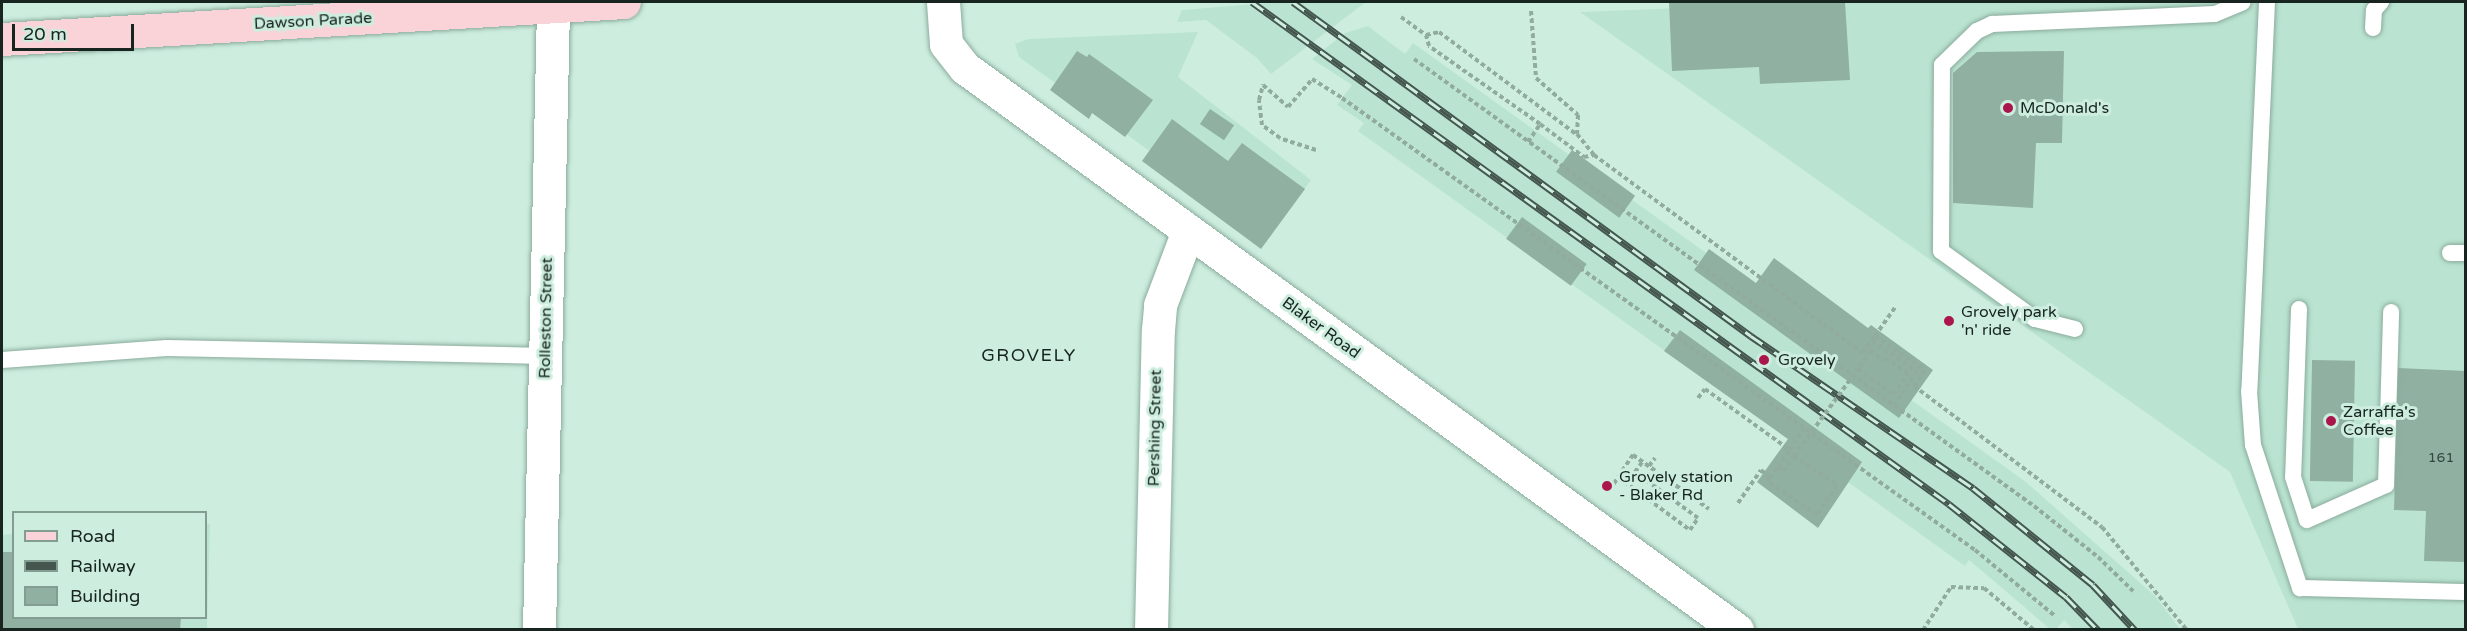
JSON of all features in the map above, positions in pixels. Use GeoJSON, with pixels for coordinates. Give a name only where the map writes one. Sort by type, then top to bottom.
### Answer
{"type":"FeatureCollection","features":[{"type":"Feature","properties":{"kind":"main road","name":"Dawson Parade"},"geometry":{"type":"LineString","coordinates":[[2,39],[542,5],[624,2]]}},
{"type":"Feature","properties":{"kind":"street","name":"Blaker Road"},"geometry":{"type":"LineString","coordinates":[[943,2],[946,44],[965,68],[1737,630]]}},
{"type":"Feature","properties":{"kind":"street","name":"Rolleston Street"},"geometry":{"type":"LineString","coordinates":[[539,630],[545,356],[542,5]]}},
{"type":"Feature","properties":{"kind":"street","name":"Pershing Street"},"geometry":{"type":"LineString","coordinates":[[1151,630],[1160,305],[1188,231]]}},
{"type":"Feature","properties":{"kind":"lane"},"geometry":{"type":"LineString","coordinates":[[2074,329],[2035,319],[1941,251],[1942,65],[1977,31],[1992,24],[2215,14],[2243,2]]}},
{"type":"Feature","properties":{"kind":"lane"},"geometry":{"type":"LineString","coordinates":[[2267,2],[2249,391],[2253,445],[2300,588],[2466,592]]}},
{"type":"Feature","properties":{"kind":"lane"},"geometry":{"type":"LineString","coordinates":[[2373,28],[2374,10],[2381,2]]}},
{"type":"Feature","properties":{"kind":"lane"},"geometry":{"type":"LineString","coordinates":[[2299,309],[2293,477],[2307,520],[2386,485],[2391,312]]}},
{"type":"Feature","properties":{"kind":"lane"},"geometry":{"type":"LineString","coordinates":[[2,360],[167,348],[545,356]]}},
{"type":"Feature","properties":{"kind":"path"},"geometry":{"type":"LineString","coordinates":[[1531,12],[1536,78],[1578,115],[1576,135]]}},
{"type":"Feature","properties":{"kind":"path"},"geometry":{"type":"LineString","coordinates":[[1401,17],[1426,35],[1429,46],[1584,157],[1594,155]]}},
{"type":"Feature","properties":{"kind":"path"},"geometry":{"type":"LineString","coordinates":[[1426,35],[1439,32],[1576,135],[1594,155],[1863,353],[1869,350]]}},
{"type":"Feature","properties":{"kind":"path"},"geometry":{"type":"LineString","coordinates":[[1414,59],[2034,506],[2098,556],[2133,591]]}},
{"type":"Feature","properties":{"kind":"path"},"geometry":{"type":"LineString","coordinates":[[1316,150],[1280,138],[1262,125],[1259,100],[1263,85],[1288,107],[1312,79],[1975,550],[2055,615]]}},
{"type":"Feature","properties":{"kind":"path"},"geometry":{"type":"LineString","coordinates":[[1528,142],[1540,124]]}},
{"type":"Feature","properties":{"kind":"path"},"geometry":{"type":"LineString","coordinates":[[1778,467],[1783,471],[1858,369],[1872,341],[1895,307]]}},
{"type":"Feature","properties":{"kind":"path"},"geometry":{"type":"LineString","coordinates":[[1875,336],[1925,370],[1914,386],[2102,527],[2187,630]]}},
{"type":"Feature","properties":{"kind":"path"},"geometry":{"type":"LineString","coordinates":[[1872,341],[1917,371],[1894,405]]}},
{"type":"Feature","properties":{"kind":"path"},"geometry":{"type":"LineString","coordinates":[[1858,369],[1894,395],[1908,373],[1869,350]]}},
{"type":"Feature","properties":{"kind":"path"},"geometry":{"type":"LineString","coordinates":[[1698,398],[1705,389],[1790,450]]}},
{"type":"Feature","properties":{"kind":"path"},"geometry":{"type":"LineString","coordinates":[[1794,456],[1837,485],[1817,515],[1767,481],[1804,428]]}},
{"type":"Feature","properties":{"kind":"path"},"geometry":{"type":"LineString","coordinates":[[1609,492],[1633,455],[1709,509]]}},
{"type":"Feature","properties":{"kind":"path"},"geometry":{"type":"LineString","coordinates":[[1649,466],[1655,458]]}},
{"type":"Feature","properties":{"kind":"path"},"geometry":{"type":"LineString","coordinates":[[1618,477],[1690,530],[1698,518],[1635,472],[1643,461]]}},
{"type":"Feature","properties":{"kind":"path"},"geometry":{"type":"LineString","coordinates":[[1738,503],[1761,471],[1770,478]]}},
{"type":"Feature","properties":{"kind":"path"},"geometry":{"type":"LineString","coordinates":[[1923,630],[1951,587],[1984,588],[2034,630]]}},
{"type":"Feature","properties":{"kind":"shaded area"},"geometry":{"type":"Polygon","coordinates":[[[1278,2],[1366,2],[1271,74],[1257,58],[1206,20],[1177,22],[1182,10],[1278,2]]]}},
{"type":"Feature","properties":{"kind":"shaded area"},"geometry":{"type":"Polygon","coordinates":[[[1829,2],[2465,2],[2465,629],[2298,629],[2230,472],[1580,12],[1829,2]]]}},
{"type":"Feature","properties":{"kind":"shaded area"},"geometry":{"type":"Polygon","coordinates":[[[1368,26],[1405,54],[1413,43],[2026,482],[2155,596],[2180,629],[2073,629],[2064,620],[2056,629],[2050,629],[1969,560],[1965,566],[1358,131],[1364,123],[1337,105],[1352,85],[1312,59],[1345,33],[1368,26]]]}},
{"type":"Feature","properties":{"kind":"shaded area"},"geometry":{"type":"Polygon","coordinates":[[[1198,32],[1178,77],[1311,180],[1269,237],[1019,57],[1015,44],[1028,39],[1198,32]]]}},
{"type":"Feature","properties":{"kind":"shaded area"},"geometry":{"type":"Polygon","coordinates":[[[207,524],[210,524],[207,629],[2,630],[2,535],[12,534],[12,619],[207,619],[207,524]]]}},
{"type":"Feature","properties":{"kind":"building"},"geometry":{"type":"Polygon","coordinates":[[[1669,2],[1845,2],[1850,80],[1760,84],[1759,67],[1672,71],[1669,2]]]}},
{"type":"Feature","properties":{"kind":"building"},"geometry":{"type":"Polygon","coordinates":[[[1077,51],[1087,57],[1089,54],[1153,100],[1125,137],[1092,113],[1089,119],[1050,90],[1077,51]]]}},
{"type":"Feature","properties":{"kind":"building","name":"McDonald's"},"geometry":{"type":"Polygon","coordinates":[[[2064,51],[2062,143],[2036,143],[2033,208],[1953,203],[1953,73],[1977,52],[2064,51]]]}},
{"type":"Feature","properties":{"kind":"building"},"geometry":{"type":"Polygon","coordinates":[[[1210,109],[1234,125],[1224,140],[1200,124],[1210,109]]]}},
{"type":"Feature","properties":{"kind":"building"},"geometry":{"type":"Polygon","coordinates":[[[1172,119],[1228,161],[1242,143],[1305,189],[1261,249],[1142,161],[1172,119]]]}},
{"type":"Feature","properties":{"kind":"building"},"geometry":{"type":"Polygon","coordinates":[[[1572,150],[1635,196],[1619,218],[1556,172],[1572,150]]]}},
{"type":"Feature","properties":{"kind":"building"},"geometry":{"type":"Polygon","coordinates":[[[1522,217],[1587,264],[1571,286],[1506,239],[1522,217]]]}},
{"type":"Feature","properties":{"kind":"building"},"geometry":{"type":"Polygon","coordinates":[[[1709,249],[1756,283],[1774,258],[1868,328],[1871,325],[1933,370],[1899,418],[1694,270],[1709,249]]]}},
{"type":"Feature","properties":{"kind":"building"},"geometry":{"type":"Polygon","coordinates":[[[1680,330],[1862,462],[1818,528],[1757,482],[1788,439],[1664,351],[1680,330]]]}},
{"type":"Feature","properties":{"kind":"building","name":"Zarraffa's Coffee"},"geometry":{"type":"Polygon","coordinates":[[[2312,360],[2355,361],[2353,482],[2310,481],[2312,360]]]}},
{"type":"Feature","properties":{"kind":"building"},"geometry":{"type":"Polygon","coordinates":[[[2398,368],[2466,371],[2466,562],[2424,561],[2426,511],[2394,510],[2398,368]]]}},
{"type":"Feature","properties":{"kind":"building"},"geometry":{"type":"Polygon","coordinates":[[[2,552],[12,552],[12,619],[181,619],[180,630],[2,630],[2,552]]]}},
{"type":"Feature","properties":{"kind":"railway"},"geometry":{"type":"LineString","coordinates":[[1252,2],[1949,504],[2066,597],[2098,630]]}},
{"type":"Feature","properties":{"kind":"railway"},"geometry":{"type":"LineString","coordinates":[[1293,2],[1751,336],[1973,488],[2093,585],[2135,630]]}},
{"type":"Feature","properties":{"kind":"place","name":"McDonald's"},"geometry":{"type":"Point","coordinates":[2008,108]}},
{"type":"Feature","properties":{"kind":"place","name":"Grovely park 'n' ride"},"geometry":{"type":"Point","coordinates":[1949,321]}},
{"type":"Feature","properties":{"kind":"place","name":"Grovely"},"geometry":{"type":"Point","coordinates":[1764,360]}},
{"type":"Feature","properties":{"kind":"place","name":"Zarraffa's Coffee"},"geometry":{"type":"Point","coordinates":[2331,421]}},
{"type":"Feature","properties":{"kind":"place","name":"Grovely station - Blaker Rd"},"geometry":{"type":"Point","coordinates":[1607,486]}},
{"type":"Feature","properties":{"kind":"district","name":"GROVELY"},"geometry":{"type":"Point","coordinates":[1029,355]}}]}
